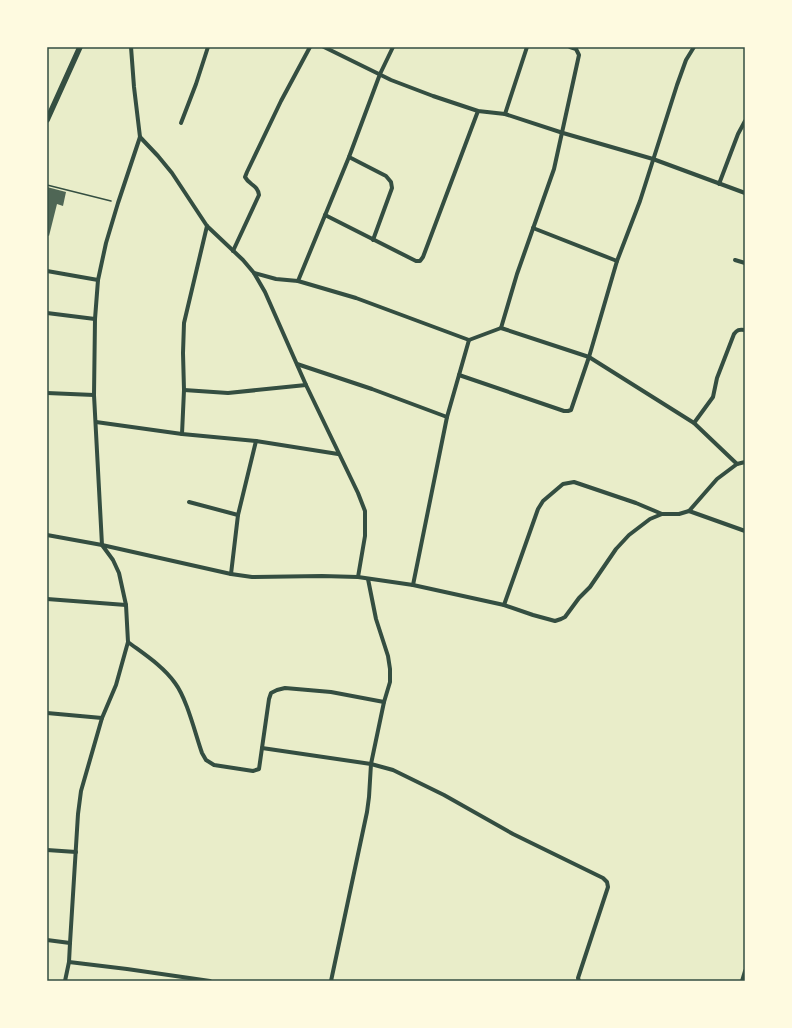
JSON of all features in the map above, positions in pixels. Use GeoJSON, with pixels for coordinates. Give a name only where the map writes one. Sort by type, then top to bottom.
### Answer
{"type":"FeatureCollection","features":[{"type":"Feature","properties":{"kind":"street"},"geometry":{"type":"LineString","coordinates":[[47,120],[80,47]]}},
{"type":"Feature","properties":{"kind":"street"},"geometry":{"type":"LineString","coordinates":[[65,981],[69,962],[81,791],[102,718],[116,685],[128,642],[126,606],[120,573],[113,560],[102,546],[94,395],[95,319],[98,280],[106,243],[140,137],[131,47]]}},
{"type":"Feature","properties":{"kind":"street"},"geometry":{"type":"LineString","coordinates":[[181,123],[208,47]]}},
{"type":"Feature","properties":{"kind":"street"},"geometry":{"type":"LineString","coordinates":[[233,251],[259,195],[259,190],[248,182],[245,177],[281,101],[310,47]]}},
{"type":"Feature","properties":{"kind":"street"},"geometry":{"type":"LineString","coordinates":[[324,47],[401,85],[478,111],[505,114],[563,133],[653,159],[745,193]]}},
{"type":"Feature","properties":{"kind":"street"},"geometry":{"type":"LineString","coordinates":[[298,281],[349,156],[380,74],[393,47]]}},
{"type":"Feature","properties":{"kind":"street"},"geometry":{"type":"LineString","coordinates":[[505,114],[527,47]]}},
{"type":"Feature","properties":{"kind":"street"},"geometry":{"type":"LineString","coordinates":[[501,328],[533,228],[554,169],[563,133],[579,55],[576,49],[570,47]]}},
{"type":"Feature","properties":{"kind":"street"},"geometry":{"type":"LineString","coordinates":[[459,375],[568,411],[573,407],[617,261],[638,207],[679,79],[686,60],[694,47]]}},
{"type":"Feature","properties":{"kind":"street"},"geometry":{"type":"LineString","coordinates":[[325,215],[416,261],[421,259],[478,111]]}},
{"type":"Feature","properties":{"kind":"street"},"geometry":{"type":"LineString","coordinates":[[720,184],[738,134],[745,121]]}},
{"type":"Feature","properties":{"kind":"street"},"geometry":{"type":"LineString","coordinates":[[140,137],[172,173],[207,226],[254,273],[265,292],[306,385],[338,454],[355,486],[365,511],[365,536],[358,578]]}},
{"type":"Feature","properties":{"kind":"street"},"geometry":{"type":"LineString","coordinates":[[349,156],[386,176],[391,182],[392,188],[373,240]]}},
{"type":"Feature","properties":{"kind":"street"},"geometry":{"type":"LineString","coordinates":[[182,434],[184,390],[184,323],[207,226]]}},
{"type":"Feature","properties":{"kind":"street"},"geometry":{"type":"LineString","coordinates":[[533,228],[617,261]]}},
{"type":"Feature","properties":{"kind":"street"},"geometry":{"type":"LineString","coordinates":[[735,260],[745,263]]}},
{"type":"Feature","properties":{"kind":"street"},"geometry":{"type":"LineString","coordinates":[[47,272],[98,280]]}},
{"type":"Feature","properties":{"kind":"street"},"geometry":{"type":"LineString","coordinates":[[254,273],[276,279],[298,281],[356,298],[469,340],[501,328],[589,357],[694,423],[737,464]]}},
{"type":"Feature","properties":{"kind":"street"},"geometry":{"type":"LineString","coordinates":[[47,313],[95,319]]}},
{"type":"Feature","properties":{"kind":"street"},"geometry":{"type":"LineString","coordinates":[[694,423],[713,397],[717,378],[736,330],[745,330]]}},
{"type":"Feature","properties":{"kind":"street"},"geometry":{"type":"LineString","coordinates":[[413,585],[447,417],[469,340]]}},
{"type":"Feature","properties":{"kind":"street"},"geometry":{"type":"LineString","coordinates":[[297,364],[372,389],[447,417]]}},
{"type":"Feature","properties":{"kind":"street"},"geometry":{"type":"LineString","coordinates":[[184,390],[228,393],[306,385]]}},
{"type":"Feature","properties":{"kind":"street"},"geometry":{"type":"LineString","coordinates":[[47,393],[94,395]]}},
{"type":"Feature","properties":{"kind":"street"},"geometry":{"type":"LineString","coordinates":[[96,422],[182,434],[256,441],[338,454]]}},
{"type":"Feature","properties":{"kind":"street"},"geometry":{"type":"LineString","coordinates":[[231,574],[238,516],[256,441]]}},
{"type":"Feature","properties":{"kind":"street"},"geometry":{"type":"LineString","coordinates":[[47,535],[231,574],[252,577],[322,576],[358,578],[413,585],[504,605],[555,621],[561,620],[569,612],[579,598],[590,587],[616,549],[629,535],[650,519],[662,514],[679,514],[689,511],[716,479],[737,464],[745,462]]}},
{"type":"Feature","properties":{"kind":"street"},"geometry":{"type":"LineString","coordinates":[[504,605],[538,509],[543,501],[563,484],[574,482],[636,503],[662,514]]}},
{"type":"Feature","properties":{"kind":"street"},"geometry":{"type":"LineString","coordinates":[[189,502],[238,516]]}},
{"type":"Feature","properties":{"kind":"street"},"geometry":{"type":"LineString","coordinates":[[689,511],[745,531]]}},
{"type":"Feature","properties":{"kind":"street"},"geometry":{"type":"LineString","coordinates":[[331,981],[367,812],[371,764],[384,702],[390,682],[388,656],[376,619],[368,579]]}},
{"type":"Feature","properties":{"kind":"street"},"geometry":{"type":"LineString","coordinates":[[47,599],[126,606]]}},
{"type":"Feature","properties":{"kind":"street"},"geometry":{"type":"LineString","coordinates":[[128,642],[160,667],[175,683],[182,694],[202,752],[209,763],[214,765],[256,770],[259,768],[269,700],[271,693],[277,690],[285,688],[331,692],[384,702]]}},
{"type":"Feature","properties":{"kind":"street"},"geometry":{"type":"LineString","coordinates":[[47,712],[102,718]]}},
{"type":"Feature","properties":{"kind":"street"},"geometry":{"type":"LineString","coordinates":[[262,748],[371,764],[393,770],[444,795],[513,834],[605,880],[608,887],[586,952],[578,978],[579,981]]}},
{"type":"Feature","properties":{"kind":"street"},"geometry":{"type":"LineString","coordinates":[[47,850],[76,852]]}},
{"type":"Feature","properties":{"kind":"street"},"geometry":{"type":"LineString","coordinates":[[47,940],[70,943]]}},
{"type":"Feature","properties":{"kind":"street"},"geometry":{"type":"LineString","coordinates":[[69,962],[210,981]]}},
{"type":"Feature","properties":{"kind":"street"},"geometry":{"type":"LineString","coordinates":[[742,981],[745,971]]}},
{"type":"Feature","properties":{"kind":"path"},"geometry":{"type":"LineString","coordinates":[[47,185],[118,203]]}},
{"type":"Feature","properties":{"kind":"building"},"geometry":{"type":"Polygon","coordinates":[[[47,187],[66,192],[63,206],[57,204],[49,236],[47,235],[47,187]]]}}]}
